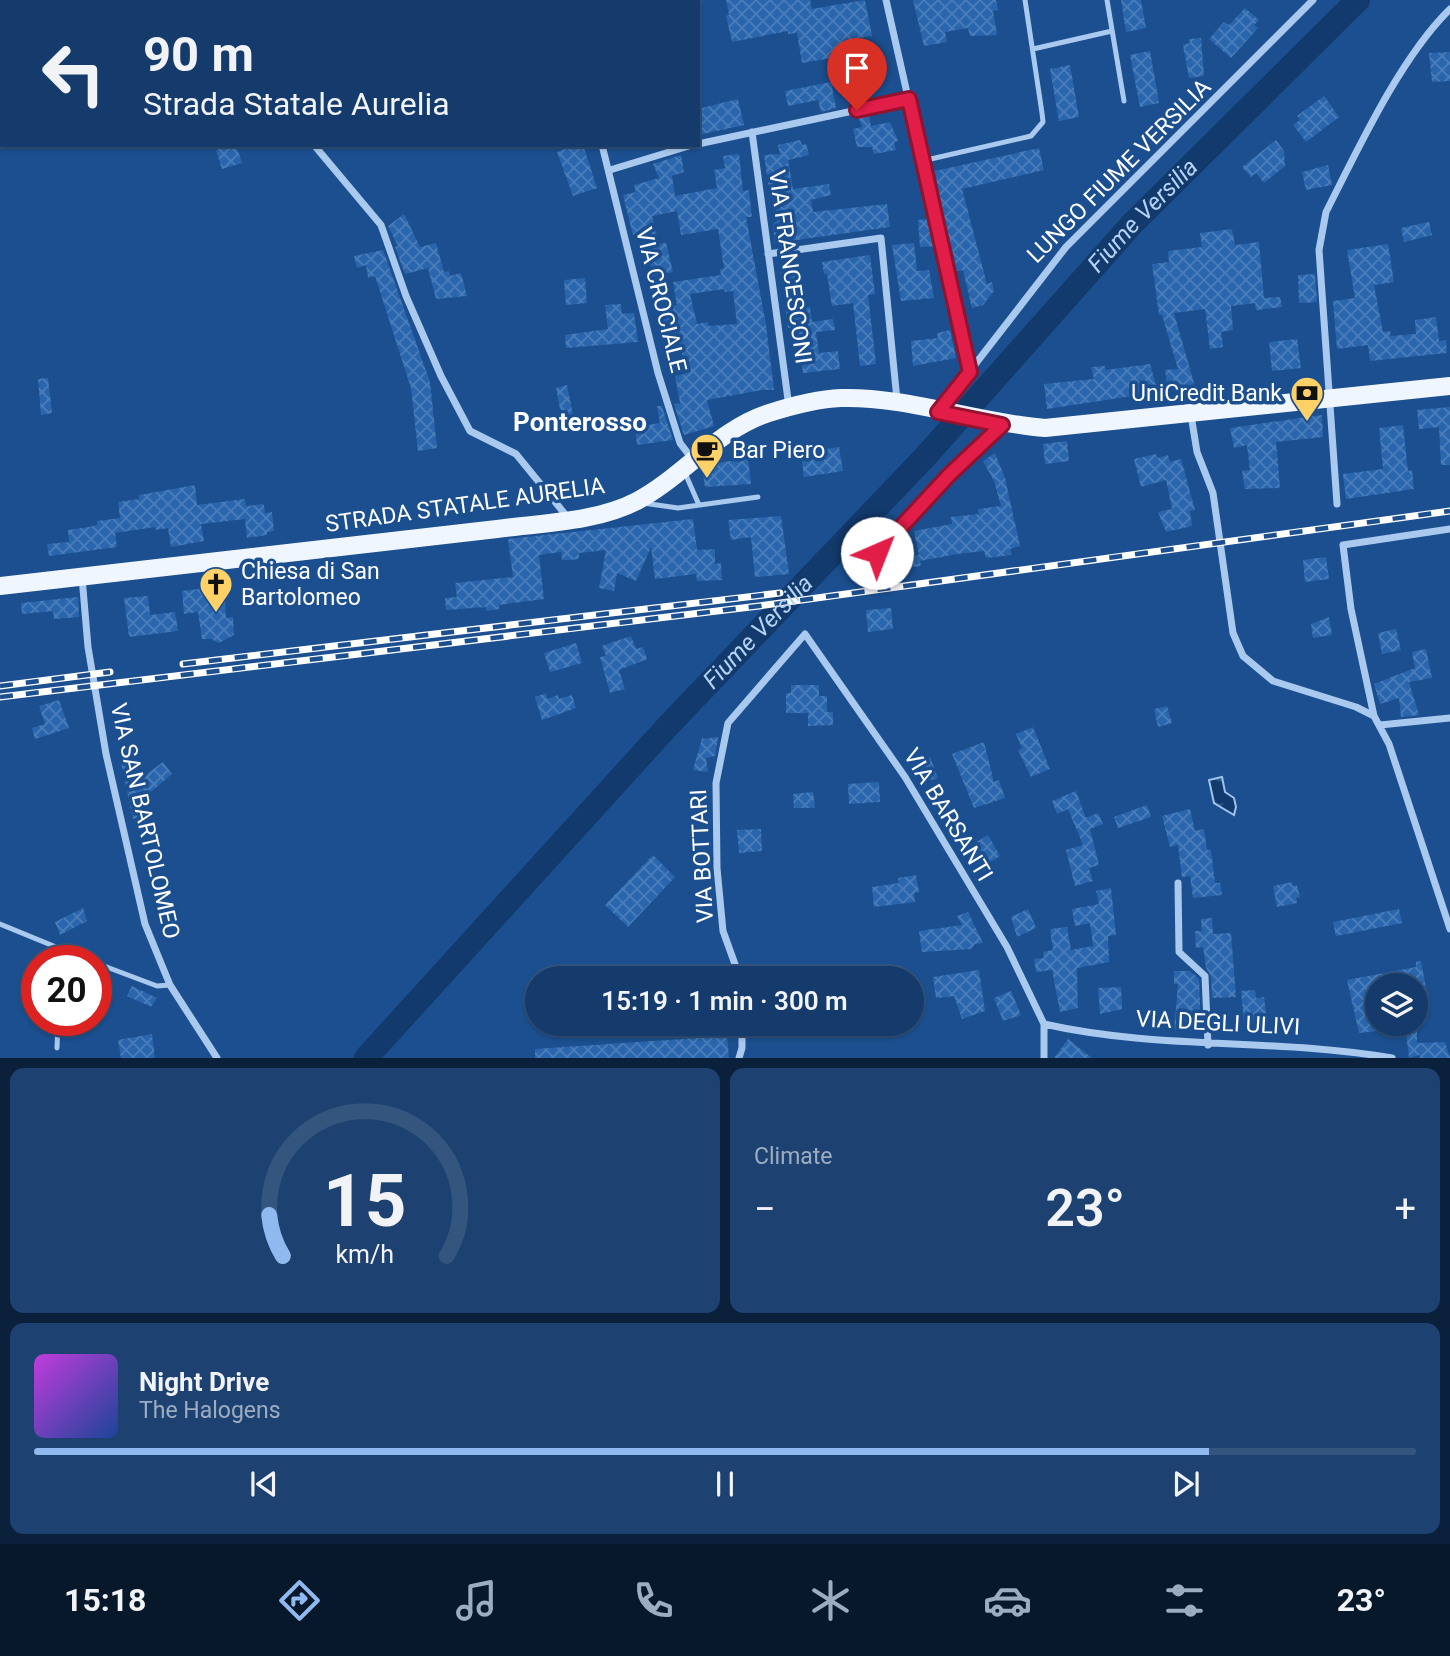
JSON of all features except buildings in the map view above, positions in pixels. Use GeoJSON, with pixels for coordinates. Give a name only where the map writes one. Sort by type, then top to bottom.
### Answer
{"type":"FeatureCollection","features":[{"type":"Feature","properties":{"kind":"main road","name":"STRADA STATALE AURELIA"},"geometry":{"type":"LineString","coordinates":[[0,586],[569,519],[636,501],[689,465],[730,432],[766,414],[842,398],[898,404],[1002,425],[1045,428],[1450,386]]}},
{"type":"Feature","properties":{"kind":"street"},"geometry":{"type":"LineString","coordinates":[[887,0],[970,372]]}},
{"type":"Feature","properties":{"kind":"street"},"geometry":{"type":"LineString","coordinates":[[1299,0],[1301,13]]}},
{"type":"Feature","properties":{"kind":"street","name":"LUNGO FIUME VERSILIA"},"geometry":{"type":"LineString","coordinates":[[942,413],[970,372],[1066,247],[1313,0]]}},
{"type":"Feature","properties":{"kind":"street"},"geometry":{"type":"LineString","coordinates":[[1337,504],[1319,250],[1326,212],[1395,82],[1414,53],[1450,9]]}},
{"type":"Feature","properties":{"kind":"street"},"geometry":{"type":"LineString","coordinates":[[700,144],[909,99]]}},
{"type":"Feature","properties":{"kind":"street","name":"VIA FRANCESCONI"},"geometry":{"type":"LineString","coordinates":[[752,132],[789,408]]}},
{"type":"Feature","properties":{"kind":"street"},"geometry":{"type":"LineString","coordinates":[[316,147],[381,225],[406,296],[441,376],[470,430],[516,454],[569,519]]}},
{"type":"Feature","properties":{"kind":"street","name":"VIA CROCIALE"},"geometry":{"type":"LineString","coordinates":[[603,147],[658,373],[689,465]]}},
{"type":"Feature","properties":{"kind":"street"},"geometry":{"type":"LineString","coordinates":[[610,170],[685,147]]}},
{"type":"Feature","properties":{"kind":"street"},"geometry":{"type":"LineString","coordinates":[[768,254],[881,238],[898,404]]}},
{"type":"Feature","properties":{"kind":"street"},"geometry":{"type":"LineString","coordinates":[[1190,411],[1197,452],[1213,493],[1233,633],[1243,656],[1273,681],[1356,707],[1374,716]]}},
{"type":"Feature","properties":{"kind":"street"},"geometry":{"type":"LineString","coordinates":[[1450,529],[1343,545],[1351,609],[1374,716],[1380,725],[1450,929]]}},
{"type":"Feature","properties":{"kind":"street","name":"VIA SAN BARTOLOMEO"},"geometry":{"type":"LineString","coordinates":[[82,577],[88,647],[106,754],[145,924],[170,985],[217,1058]]}},
{"type":"Feature","properties":{"kind":"street","name":"VIA BOTTARI"},"geometry":{"type":"LineString","coordinates":[[736,966],[723,930],[717,868],[716,783],[728,723],[805,634]]}},
{"type":"Feature","properties":{"kind":"street","name":"VIA BARSANTI"},"geometry":{"type":"LineString","coordinates":[[805,634],[905,777],[1007,947],[1044,1024]]}},
{"type":"Feature","properties":{"kind":"street"},"geometry":{"type":"LineString","coordinates":[[1380,725],[1450,718]]}},
{"type":"Feature","properties":{"kind":"street"},"geometry":{"type":"LineString","coordinates":[[1178,883],[1179,951],[1205,976],[1208,1045]]}},
{"type":"Feature","properties":{"kind":"street"},"geometry":{"type":"LineString","coordinates":[[1044,1024],[1044,1058]]}},
{"type":"Feature","properties":{"kind":"street","name":"VIA DEGLI ULIVI"},"geometry":{"type":"LineString","coordinates":[[1044,1024],[1091,1035],[1208,1045],[1310,1046],[1391,1058]]}},
{"type":"Feature","properties":{"kind":"street"},"geometry":{"type":"LineString","coordinates":[[739,1058],[742,1036]]}},
{"type":"Feature","properties":{"kind":"lane"},"geometry":{"type":"LineString","coordinates":[[922,161],[1031,136],[1038,130],[1042,113],[1025,0]]}},
{"type":"Feature","properties":{"kind":"lane"},"geometry":{"type":"LineString","coordinates":[[1107,0],[1124,102]]}},
{"type":"Feature","properties":{"kind":"lane"},"geometry":{"type":"LineString","coordinates":[[1033,48],[1111,31]]}},
{"type":"Feature","properties":{"kind":"lane"},"geometry":{"type":"LineString","coordinates":[[877,553],[949,475],[1002,425]]}},
{"type":"Feature","properties":{"kind":"lane"},"geometry":{"type":"LineString","coordinates":[[689,465],[699,505]]}},
{"type":"Feature","properties":{"kind":"lane"},"geometry":{"type":"LineString","coordinates":[[636,501],[666,507],[758,497]]}},
{"type":"Feature","properties":{"kind":"lane"},"geometry":{"type":"LineString","coordinates":[[0,924],[53,945]]}},
{"type":"Feature","properties":{"kind":"lane"},"geometry":{"type":"LineString","coordinates":[[112,969],[157,986],[170,985]]}},
{"type":"Feature","properties":{"kind":"lane"},"geometry":{"type":"LineString","coordinates":[[57,1036],[57,1048]]}},
{"type":"Feature","properties":{"kind":"water"},"geometry":{"type":"Polygon","coordinates":[[[1222,777],[1225,792],[1234,798],[1234,815],[1214,803],[1209,780],[1222,777]]]}},
{"type":"Feature","properties":{"kind":"waterway","name":"Fiume Versilia"},"geometry":{"type":"LineString","coordinates":[[366,1058],[666,728],[925,457],[1132,224],[1358,0]]}},
{"type":"Feature","properties":{"kind":"railway"},"geometry":{"type":"LineString","coordinates":[[0,697],[759,606],[1450,511]]}},
{"type":"Feature","properties":{"kind":"railway"},"geometry":{"type":"LineString","coordinates":[[183,664],[780,593]]}},
{"type":"Feature","properties":{"kind":"railway"},"geometry":{"type":"LineString","coordinates":[[0,686],[110,672]]}},
{"type":"Feature","properties":{"kind":"place","name":"UniCredit Bank"},"geometry":{"type":"Point","coordinates":[1307,423]}},
{"type":"Feature","properties":{"kind":"place","name":"Bar Piero"},"geometry":{"type":"Point","coordinates":[707,480]}},
{"type":"Feature","properties":{"kind":"place","name":"Chiesa di San Bartolomeo"},"geometry":{"type":"Point","coordinates":[216,614]}},
{"type":"Feature","properties":{"kind":"district","name":"Ponterosso"},"geometry":{"type":"Point","coordinates":[580,422]}},
{"type":"Feature","properties":{"kind":"route"},"geometry":{"type":"LineString","coordinates":[[857,110],[909,99],[970,372],[938,412],[1002,425],[949,475],[877,553]]}}]}
